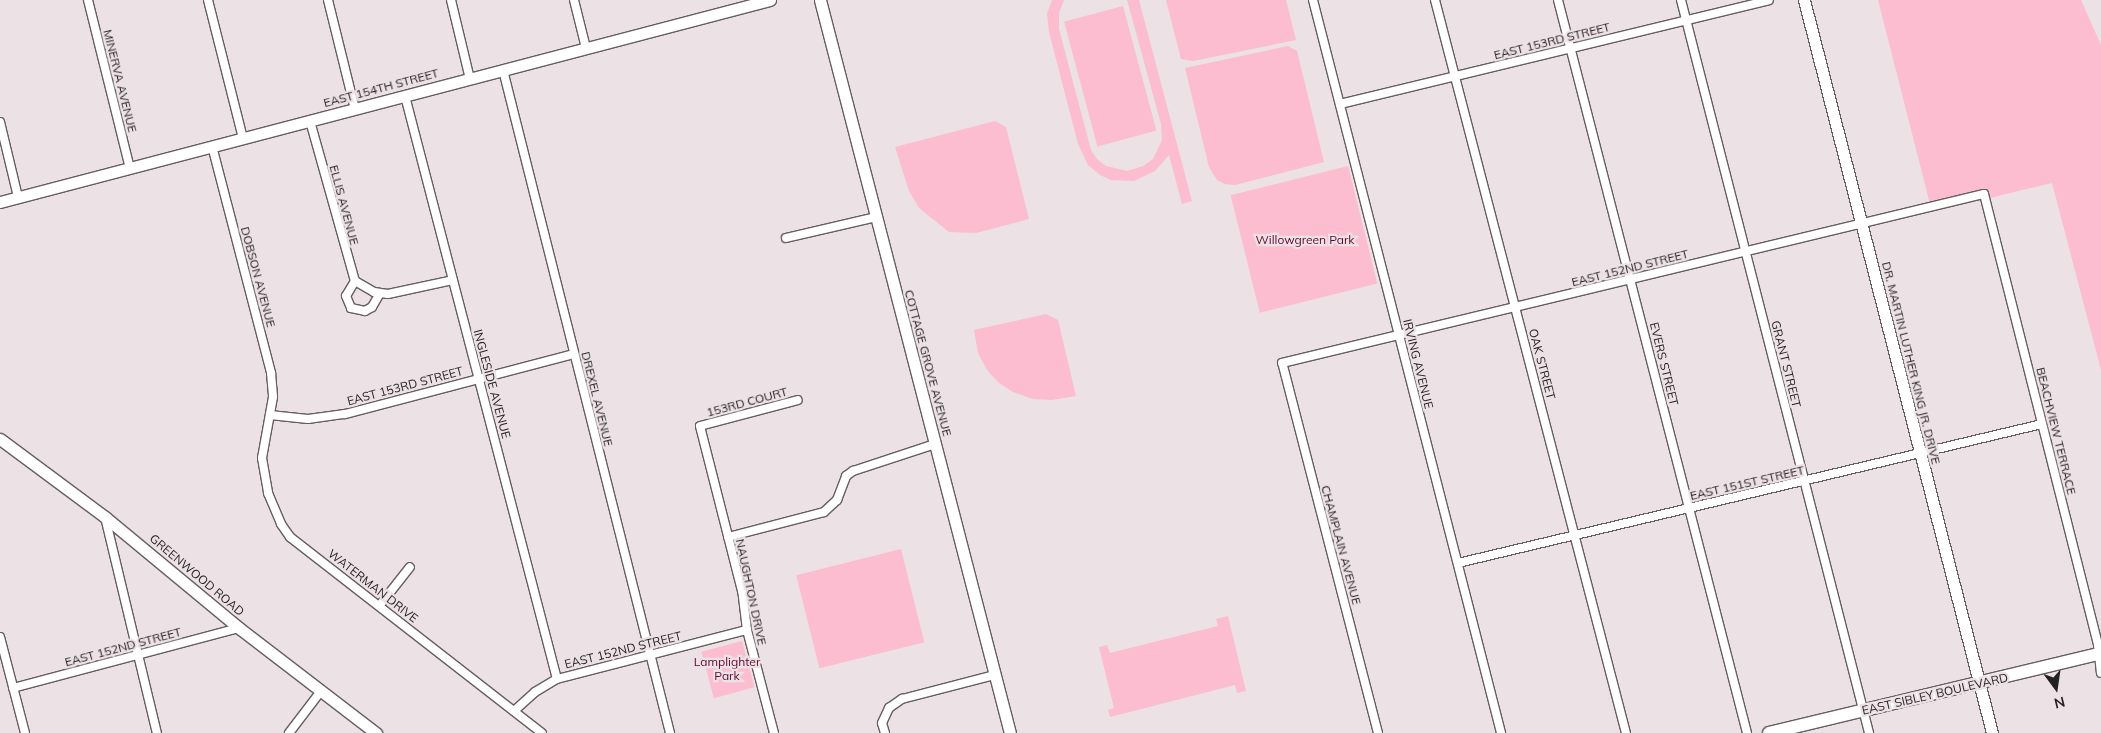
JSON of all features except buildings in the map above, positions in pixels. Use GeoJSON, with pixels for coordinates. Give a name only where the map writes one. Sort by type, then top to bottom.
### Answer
{"type":"FeatureCollection","features":[{"type":"Feature","properties":{"kind":"main road","name":"EAST SIBLEY BOULEVARD"},"geometry":{"type":"LineString","coordinates":[[1768,733],[1979,684],[2100,653]]}},
{"type":"Feature","properties":{"kind":"street","name":"MINERVA AVENUE"},"geometry":{"type":"LineString","coordinates":[[88,0],[130,168]]}},
{"type":"Feature","properties":{"kind":"street"},"geometry":{"type":"LineString","coordinates":[[208,0],[243,138]]}},
{"type":"Feature","properties":{"kind":"street"},"geometry":{"type":"LineString","coordinates":[[328,0],[356,109]]}},
{"type":"Feature","properties":{"kind":"street"},"geometry":{"type":"LineString","coordinates":[[451,0],[470,79]]}},
{"type":"Feature","properties":{"kind":"street"},"geometry":{"type":"LineString","coordinates":[[574,0],[586,48]]}},
{"type":"Feature","properties":{"kind":"street","name":"EAST 154TH STREET"},"geometry":{"type":"LineString","coordinates":[[0,202],[770,0]]}},
{"type":"Feature","properties":{"kind":"street","name":"COTTAGE GROVE AVENUE"},"geometry":{"type":"LineString","coordinates":[[820,0],[1010,733]]}},
{"type":"Feature","properties":{"kind":"street","name":"IRVING AVENUE"},"geometry":{"type":"LineString","coordinates":[[1313,0],[1501,733]]}},
{"type":"Feature","properties":{"kind":"street","name":"OAK STREET"},"geometry":{"type":"LineString","coordinates":[[1435,0],[1626,733]]}},
{"type":"Feature","properties":{"kind":"street","name":"EVERS STREET"},"geometry":{"type":"LineString","coordinates":[[1558,0],[1747,733]]}},
{"type":"Feature","properties":{"kind":"street","name":"GRANT STREET"},"geometry":{"type":"LineString","coordinates":[[1681,0],[1869,733]]}},
{"type":"Feature","properties":{"kind":"street","name":"EAST 153RD STREET"},"geometry":{"type":"LineString","coordinates":[[1340,104],[1769,0]]}},
{"type":"Feature","properties":{"kind":"street","name":"DR. MARTIN LUTHER KING JR. DRIVE"},"geometry":{"type":"LineString","coordinates":[[1804,0],[1992,733]]}},
{"type":"Feature","properties":{"kind":"street","name":"DREXEL AVENUE"},"geometry":{"type":"LineString","coordinates":[[503,70],[670,733]]}},
{"type":"Feature","properties":{"kind":"street","name":"INGLESIDE AVENUE"},"geometry":{"type":"LineString","coordinates":[[405,96],[557,678]]}},
{"type":"Feature","properties":{"kind":"street","name":"ELLIS AVENUE"},"geometry":{"type":"LineString","coordinates":[[310,121],[355,281]]}},
{"type":"Feature","properties":{"kind":"street"},"geometry":{"type":"LineString","coordinates":[[0,122],[18,197]]}},
{"type":"Feature","properties":{"kind":"street","name":"DOBSON AVENUE"},"geometry":{"type":"LineString","coordinates":[[212,146],[268,359],[273,397],[270,415]]}},
{"type":"Feature","properties":{"kind":"street","name":"EAST 152ND STREET"},"geometry":{"type":"LineString","coordinates":[[1282,363],[1984,194]]}},
{"type":"Feature","properties":{"kind":"street","name":"BEACHVIEW TERRACE"},"geometry":{"type":"LineString","coordinates":[[1984,194],[2100,653],[2101,674]]}},
{"type":"Feature","properties":{"kind":"street"},"geometry":{"type":"LineString","coordinates":[[786,238],[876,216]]}},
{"type":"Feature","properties":{"kind":"street"},"geometry":{"type":"LineString","coordinates":[[380,293],[372,307],[365,312],[351,308],[346,296],[355,281],[366,288],[380,293],[398,294],[453,280]]}},
{"type":"Feature","properties":{"kind":"street","name":"EAST 153RD STREET"},"geometry":{"type":"LineString","coordinates":[[270,415],[287,418],[325,418],[574,354]]}},
{"type":"Feature","properties":{"kind":"street","name":"CHAMPLAIN AVENUE"},"geometry":{"type":"LineString","coordinates":[[1282,363],[1378,733]]}},
{"type":"Feature","properties":{"kind":"street","name":"153RD COURT"},"geometry":{"type":"LineString","coordinates":[[700,426],[798,400]]}},
{"type":"Feature","properties":{"kind":"street","name":"WATERMAN DRIVE"},"geometry":{"type":"LineString","coordinates":[[270,415],[262,458],[268,494],[280,524],[290,537],[380,605],[542,733]]}},
{"type":"Feature","properties":{"kind":"street","name":"EAST 151ST STREET"},"geometry":{"type":"LineString","coordinates":[[1458,563],[2042,424]]}},
{"type":"Feature","properties":{"kind":"street","name":"NAUGHTON DRIVE"},"geometry":{"type":"LineString","coordinates":[[700,426],[742,590],[747,630],[774,733]]}},
{"type":"Feature","properties":{"kind":"street","name":"GREENWOOD ROAD"},"geometry":{"type":"LineString","coordinates":[[0,439],[105,516],[239,628],[376,733]]}},
{"type":"Feature","properties":{"kind":"street"},"geometry":{"type":"LineString","coordinates":[[728,537],[824,512],[837,500],[846,476],[853,471],[935,444]]}},
{"type":"Feature","properties":{"kind":"street"},"geometry":{"type":"LineString","coordinates":[[105,516],[157,733]]}},
{"type":"Feature","properties":{"kind":"street"},"geometry":{"type":"LineString","coordinates":[[380,605],[410,567]]}},
{"type":"Feature","properties":{"kind":"street","name":"EAST 152ND STREET"},"geometry":{"type":"LineString","coordinates":[[13,688],[239,628]]}},
{"type":"Feature","properties":{"kind":"street","name":"EAST 152ND STREET"},"geometry":{"type":"LineString","coordinates":[[514,711],[535,692],[557,678],[747,630]]}},
{"type":"Feature","properties":{"kind":"street"},"geometry":{"type":"LineString","coordinates":[[0,637],[2,654],[25,733]]}},
{"type":"Feature","properties":{"kind":"street"},"geometry":{"type":"LineString","coordinates":[[885,733],[882,723],[889,708],[902,699],[995,675]]}},
{"type":"Feature","properties":{"kind":"street"},"geometry":{"type":"LineString","coordinates":[[289,733],[321,691]]}},
{"type":"Feature","properties":{"kind":"green space"},"geometry":{"type":"Polygon","coordinates":[[[1052,0],[1064,0],[1059,13],[1059,29],[1091,150],[1097,159],[1106,166],[1127,171],[1143,166],[1153,159],[1162,140],[1161,124],[1127,0],[1139,0],[1192,201],[1182,204],[1169,155],[1155,171],[1134,181],[1111,180],[1100,175],[1088,165],[1078,144],[1049,32],[1047,14],[1052,0]]]}},
{"type":"Feature","properties":{"kind":"green space"},"geometry":{"type":"Polygon","coordinates":[[[1166,0],[1286,0],[1296,40],[1193,61],[1181,59],[1166,0]]]}},
{"type":"Feature","properties":{"kind":"green space"},"geometry":{"type":"Polygon","coordinates":[[[1878,0],[2081,0],[2101,45],[2101,370],[2052,183],[1932,212],[1878,0]]]}},
{"type":"Feature","properties":{"kind":"green space"},"geometry":{"type":"Polygon","coordinates":[[[1123,6],[1156,131],[1097,146],[1064,22],[1123,6]]]}},
{"type":"Feature","properties":{"kind":"green space"},"geometry":{"type":"Polygon","coordinates":[[[1288,46],[1297,51],[1324,162],[1235,185],[1225,184],[1217,180],[1209,167],[1185,68],[1288,46]]]}},
{"type":"Feature","properties":{"kind":"green space"},"geometry":{"type":"Polygon","coordinates":[[[995,121],[1006,127],[1029,219],[976,233],[949,232],[919,208],[909,191],[895,147],[995,121]]]}},
{"type":"Feature","properties":{"kind":"green space","name":"Willowgreen Park"},"geometry":{"type":"Polygon","coordinates":[[[1348,166],[1377,283],[1260,313],[1231,195],[1348,166]]]}},
{"type":"Feature","properties":{"kind":"green space"},"geometry":{"type":"Polygon","coordinates":[[[1046,314],[1058,320],[1076,396],[1052,400],[1033,399],[1013,392],[999,383],[987,370],[978,353],[974,330],[1046,314]]]}},
{"type":"Feature","properties":{"kind":"green space"},"geometry":{"type":"Polygon","coordinates":[[[901,549],[924,642],[819,668],[796,575],[901,549]]]}},
{"type":"Feature","properties":{"kind":"green space"},"geometry":{"type":"Polygon","coordinates":[[[1228,616],[1246,691],[1237,693],[1235,685],[1110,717],[1108,710],[1114,708],[1099,647],[1107,645],[1110,653],[1218,626],[1216,619],[1228,616]]]}},
{"type":"Feature","properties":{"kind":"green space","name":"Lamplighter Park"},"geometry":{"type":"Polygon","coordinates":[[[742,641],[754,687],[714,698],[701,652],[742,641]]]}}]}
